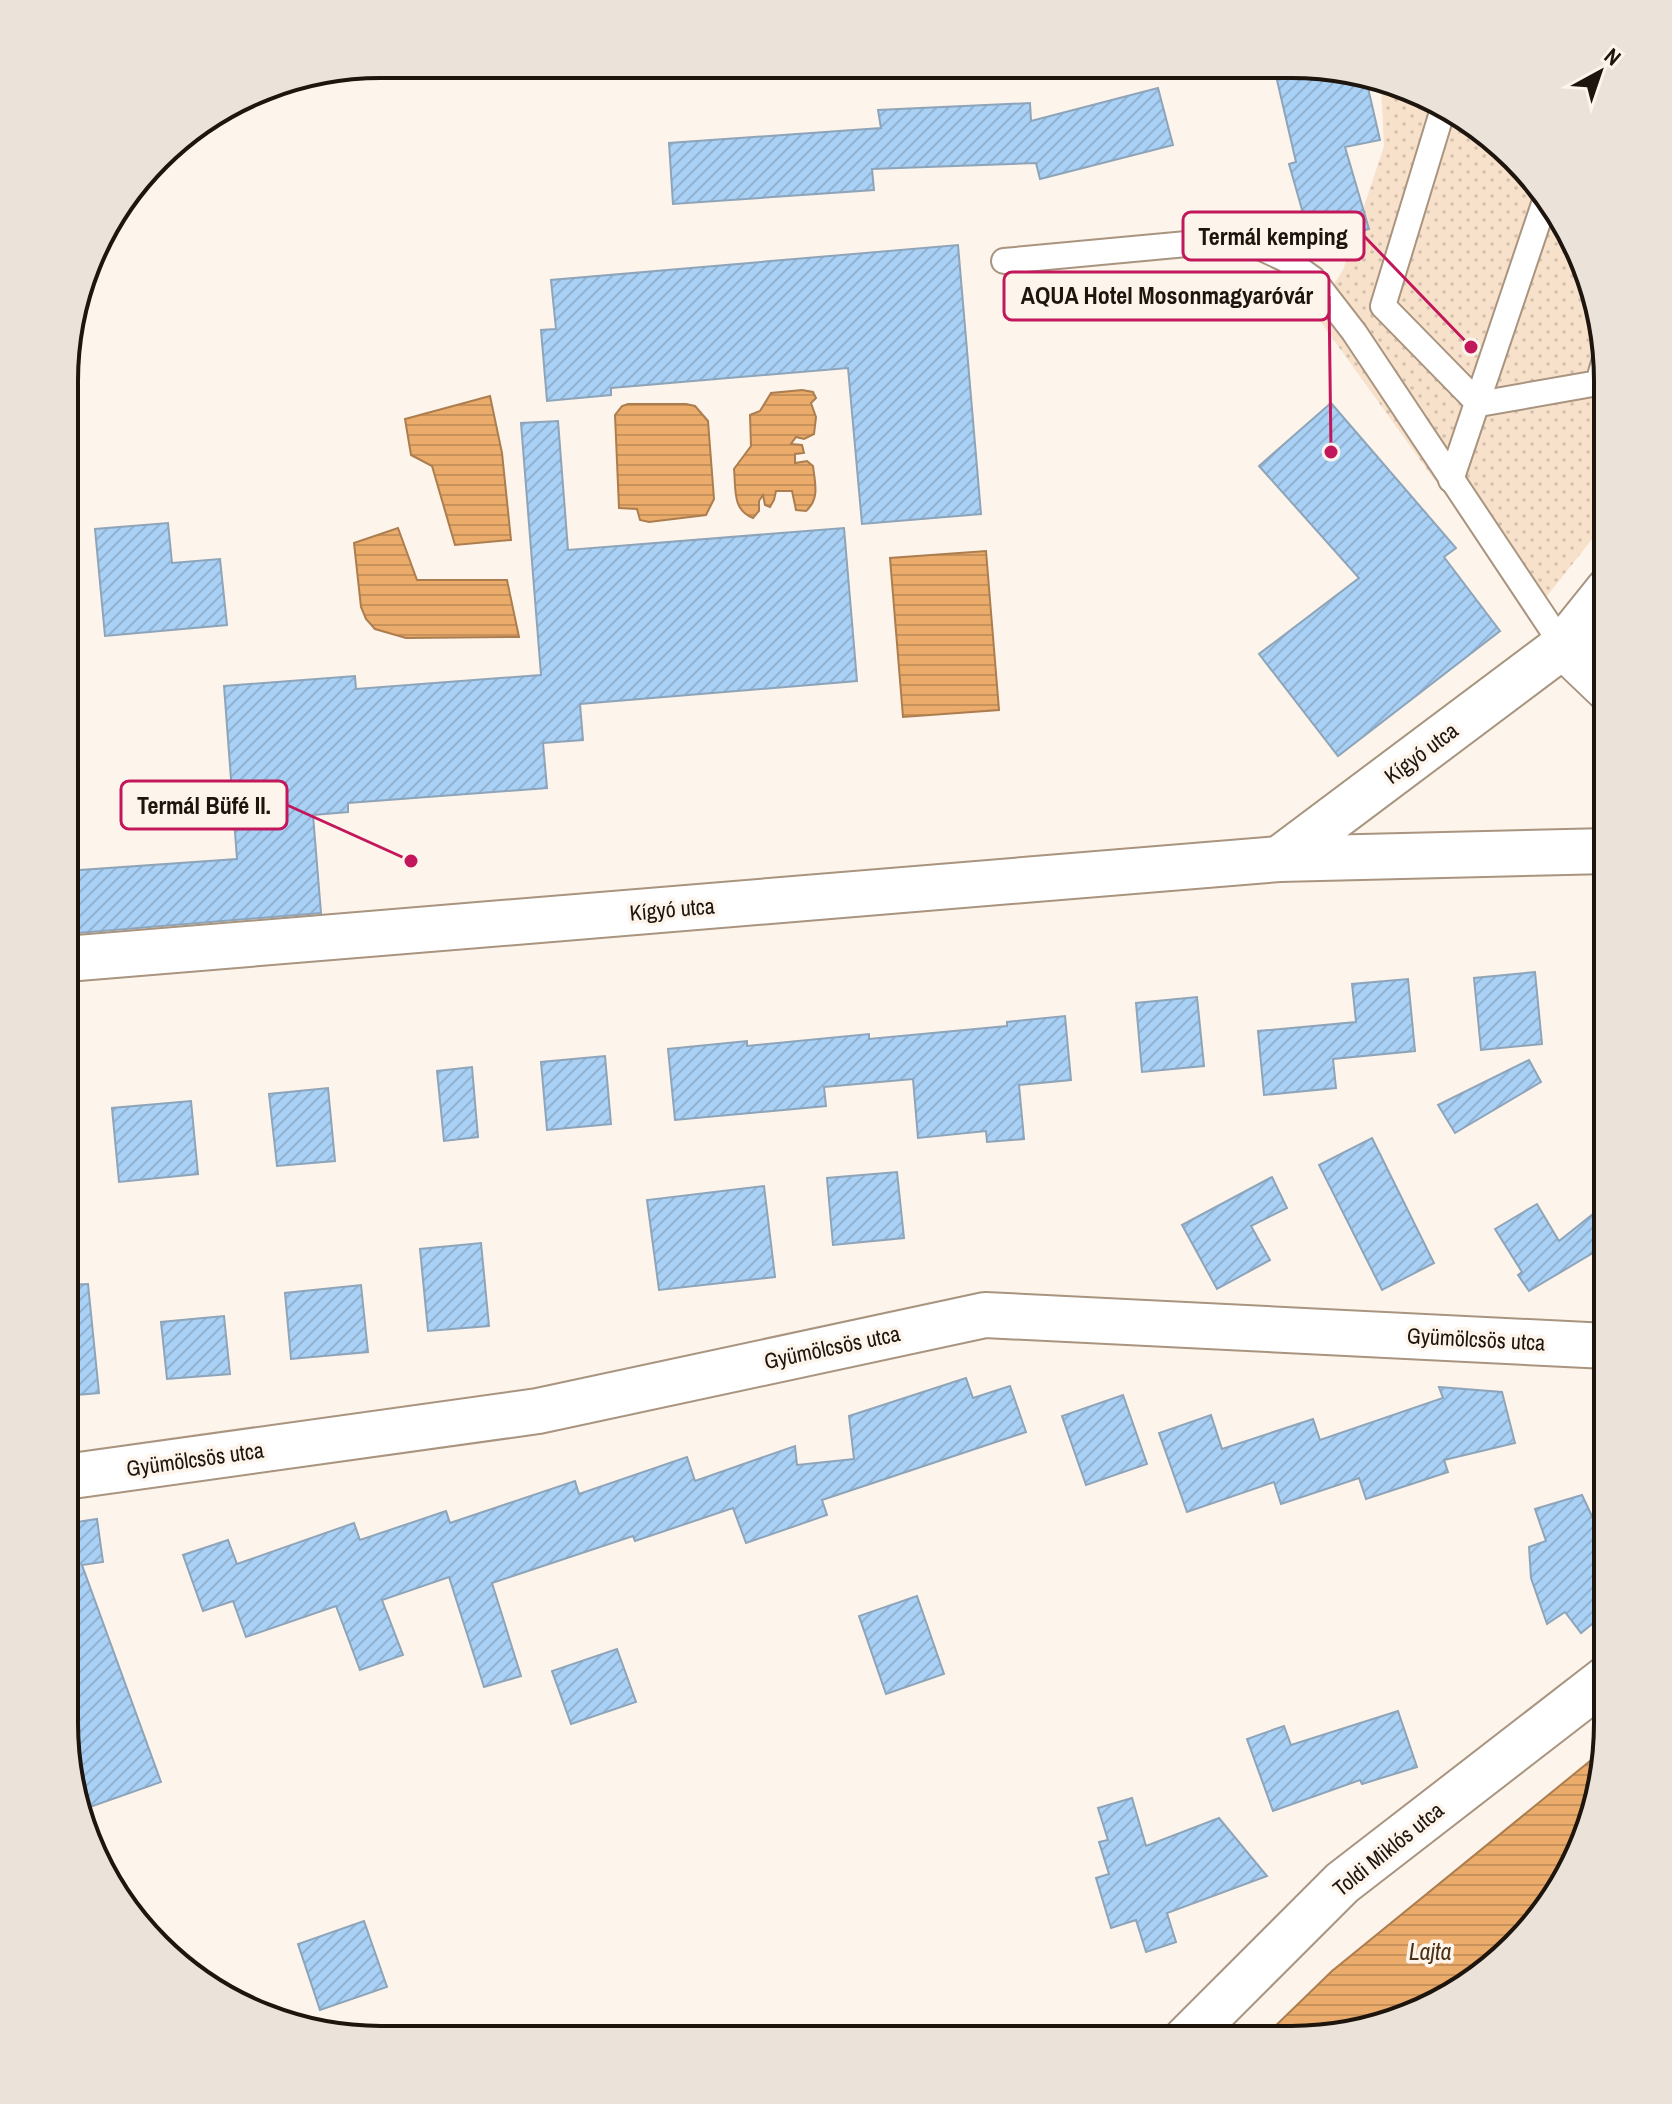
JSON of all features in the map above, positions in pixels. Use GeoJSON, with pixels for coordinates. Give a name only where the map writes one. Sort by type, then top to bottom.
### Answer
{"type":"FeatureCollection","features":[{"type":"Feature","properties":{"kind":"street","name":"Kígyó utca"},"geometry":{"type":"LineString","coordinates":[[1279,859],[1563,646],[1594,607]]}},
{"type":"Feature","properties":{"kind":"street"},"geometry":{"type":"LineString","coordinates":[[1563,646],[1594,676]]}},
{"type":"Feature","properties":{"kind":"street","name":"Kígyó utca"},"geometry":{"type":"LineString","coordinates":[[78,958],[1279,859],[1594,851]]}},
{"type":"Feature","properties":{"kind":"street","name":"Gyümölcsös utca"},"geometry":{"type":"LineString","coordinates":[[78,1475],[538,1411],[985,1315],[1594,1345]]}},
{"type":"Feature","properties":{"kind":"street","name":"Toldi Miklós utca"},"geometry":{"type":"LineString","coordinates":[[1199,2026],[1342,1883],[1594,1688]]}},
{"type":"Feature","properties":{"kind":"lane"},"geometry":{"type":"LineString","coordinates":[[1440,118],[1383,306],[1479,404]]}},
{"type":"Feature","properties":{"kind":"lane"},"geometry":{"type":"LineString","coordinates":[[1451,480],[1542,211]]}},
{"type":"Feature","properties":{"kind":"lane"},"geometry":{"type":"LineString","coordinates":[[1004,261],[1219,241],[1251,243],[1285,259],[1313,279],[1354,332],[1563,646]]}},
{"type":"Feature","properties":{"kind":"lane"},"geometry":{"type":"LineString","coordinates":[[1479,404],[1594,384]]}},
{"type":"Feature","properties":{"kind":"shaded area"},"geometry":{"type":"Polygon","coordinates":[[[1381,92],[1425,109],[1491,153],[1519,181],[1543,213],[1563,247],[1584,303],[1594,381],[1594,537],[1532,615],[1315,314],[1343,270],[1384,146],[1381,92]]]}},
{"type":"Feature","properties":{"kind":"water"},"geometry":{"type":"Polygon","coordinates":[[[813,392],[816,398],[811,403],[816,417],[814,434],[804,439],[796,437],[791,444],[802,445],[804,453],[795,454],[795,463],[807,461],[813,466],[816,490],[813,501],[806,511],[796,510],[792,491],[776,491],[770,507],[765,505],[763,495],[759,501],[759,511],[753,518],[738,504],[734,469],[751,446],[750,415],[760,411],[771,393],[813,392]]]}},
{"type":"Feature","properties":{"kind":"water"},"geometry":{"type":"Polygon","coordinates":[[[490,396],[502,453],[511,540],[455,545],[432,466],[411,455],[405,419],[490,396]]]}},
{"type":"Feature","properties":{"kind":"water"},"geometry":{"type":"Polygon","coordinates":[[[628,404],[686,404],[695,406],[708,421],[714,499],[706,515],[649,522],[640,520],[637,509],[619,508],[615,415],[628,404]]]}},
{"type":"Feature","properties":{"kind":"water"},"geometry":{"type":"Polygon","coordinates":[[[398,528],[417,580],[507,580],[519,637],[406,638],[375,629],[361,607],[354,543],[398,528]]]}},
{"type":"Feature","properties":{"kind":"water"},"geometry":{"type":"Polygon","coordinates":[[[986,551],[999,710],[903,717],[890,558],[986,551]]]}},
{"type":"Feature","properties":{"kind":"water","name":"Lajta"},"geometry":{"type":"Polygon","coordinates":[[[1591,1760],[1584,1801],[1563,1857],[1519,1923],[1491,1951],[1425,1995],[1388,2010],[1330,2023],[1275,2026],[1332,1971],[1591,1760]]]}},
{"type":"Feature","properties":{"kind":"building"},"geometry":{"type":"Polygon","coordinates":[[[1311,79],[1368,88],[1380,140],[1345,147],[1369,229],[1312,245],[1289,164],[1296,162],[1277,80],[1311,79]]]}},
{"type":"Feature","properties":{"kind":"building"},"geometry":{"type":"Polygon","coordinates":[[[1158,88],[1173,145],[1040,179],[1036,163],[872,169],[874,190],[673,204],[669,143],[881,128],[878,110],[1030,103],[1031,121],[1158,88]]]}},
{"type":"Feature","properties":{"kind":"building"},"geometry":{"type":"Polygon","coordinates":[[[958,245],[981,514],[862,524],[848,368],[611,388],[611,395],[547,401],[541,330],[556,329],[551,280],[958,245]]]}},
{"type":"Feature","properties":{"kind":"building"},"geometry":{"type":"Polygon","coordinates":[[[1331,403],[1456,548],[1444,557],[1500,631],[1338,756],[1259,654],[1359,578],[1259,466],[1331,403]]]}},
{"type":"Feature","properties":{"kind":"building"},"geometry":{"type":"Polygon","coordinates":[[[558,421],[568,550],[844,528],[857,681],[580,704],[583,740],[543,743],[547,788],[348,803],[348,812],[313,815],[321,913],[78,933],[78,870],[237,859],[224,686],[355,676],[356,689],[541,675],[521,423],[558,421]]]}},
{"type":"Feature","properties":{"kind":"building"},"geometry":{"type":"Polygon","coordinates":[[[168,523],[172,563],[220,559],[227,625],[105,636],[95,529],[168,523]]]}},
{"type":"Feature","properties":{"kind":"building"},"geometry":{"type":"Polygon","coordinates":[[[1535,972],[1542,1044],[1481,1050],[1474,978],[1535,972]]]}},
{"type":"Feature","properties":{"kind":"building"},"geometry":{"type":"Polygon","coordinates":[[[1408,979],[1415,1051],[1333,1059],[1336,1088],[1264,1095],[1258,1031],[1356,1022],[1352,984],[1408,979]]]}},
{"type":"Feature","properties":{"kind":"building"},"geometry":{"type":"Polygon","coordinates":[[[1197,997],[1204,1066],[1142,1072],[1136,1003],[1197,997]]]}},
{"type":"Feature","properties":{"kind":"building"},"geometry":{"type":"Polygon","coordinates":[[[1065,1016],[1071,1080],[1019,1085],[1024,1139],[987,1142],[986,1131],[918,1138],[913,1079],[824,1087],[826,1106],[675,1120],[668,1049],[747,1041],[747,1046],[869,1034],[869,1039],[1007,1026],[1007,1022],[1065,1016]]]}},
{"type":"Feature","properties":{"kind":"building"},"geometry":{"type":"Polygon","coordinates":[[[605,1056],[611,1124],[547,1130],[541,1062],[605,1056]]]}},
{"type":"Feature","properties":{"kind":"building"},"geometry":{"type":"Polygon","coordinates":[[[1529,1060],[1541,1082],[1455,1133],[1438,1105],[1529,1060]]]}},
{"type":"Feature","properties":{"kind":"building"},"geometry":{"type":"Polygon","coordinates":[[[472,1067],[478,1137],[444,1141],[437,1071],[472,1067]]]}},
{"type":"Feature","properties":{"kind":"building"},"geometry":{"type":"Polygon","coordinates":[[[328,1088],[335,1161],[277,1166],[269,1094],[328,1088]]]}},
{"type":"Feature","properties":{"kind":"building"},"geometry":{"type":"Polygon","coordinates":[[[191,1101],[198,1174],[119,1182],[112,1108],[191,1101]]]}},
{"type":"Feature","properties":{"kind":"building"},"geometry":{"type":"Polygon","coordinates":[[[1372,1138],[1434,1263],[1382,1290],[1319,1165],[1372,1138]]]}},
{"type":"Feature","properties":{"kind":"building"},"geometry":{"type":"Polygon","coordinates":[[[897,1172],[904,1238],[833,1245],[827,1178],[897,1172]]]}},
{"type":"Feature","properties":{"kind":"building"},"geometry":{"type":"Polygon","coordinates":[[[1272,1177],[1287,1208],[1251,1226],[1270,1260],[1217,1289],[1182,1225],[1272,1177]]]}},
{"type":"Feature","properties":{"kind":"building"},"geometry":{"type":"Polygon","coordinates":[[[764,1186],[775,1277],[659,1290],[647,1200],[764,1186]]]}},
{"type":"Feature","properties":{"kind":"building"},"geometry":{"type":"Polygon","coordinates":[[[1537,1204],[1559,1241],[1594,1213],[1594,1252],[1529,1291],[1518,1275],[1522,1272],[1495,1229],[1537,1204]]]}},
{"type":"Feature","properties":{"kind":"building"},"geometry":{"type":"Polygon","coordinates":[[[481,1243],[489,1326],[428,1331],[420,1249],[481,1243]]]}},
{"type":"Feature","properties":{"kind":"building"},"geometry":{"type":"Polygon","coordinates":[[[78,1284],[88,1284],[99,1393],[78,1395],[78,1284]]]}},
{"type":"Feature","properties":{"kind":"building"},"geometry":{"type":"Polygon","coordinates":[[[361,1285],[368,1352],[291,1359],[285,1293],[361,1285]]]}},
{"type":"Feature","properties":{"kind":"building"},"geometry":{"type":"Polygon","coordinates":[[[224,1316],[230,1374],[167,1379],[161,1322],[224,1316]]]}},
{"type":"Feature","properties":{"kind":"building"},"geometry":{"type":"Polygon","coordinates":[[[966,1378],[973,1398],[1010,1386],[1026,1432],[822,1500],[827,1515],[746,1543],[733,1508],[635,1541],[633,1536],[492,1583],[521,1676],[484,1687],[449,1577],[382,1600],[403,1655],[360,1670],[336,1606],[246,1637],[233,1601],[203,1611],[183,1555],[228,1540],[237,1564],[354,1523],[360,1540],[446,1511],[450,1523],[575,1481],[579,1494],[687,1457],[695,1481],[795,1446],[797,1465],[854,1459],[849,1416],[966,1378]]]}},
{"type":"Feature","properties":{"kind":"building"},"geometry":{"type":"Polygon","coordinates":[[[1439,1387],[1502,1392],[1515,1443],[1444,1460],[1448,1472],[1366,1499],[1359,1478],[1281,1504],[1274,1482],[1187,1512],[1159,1433],[1211,1415],[1222,1449],[1313,1419],[1320,1440],[1443,1398],[1439,1387]]]}},
{"type":"Feature","properties":{"kind":"building"},"geometry":{"type":"Polygon","coordinates":[[[1123,1395],[1147,1464],[1086,1485],[1062,1416],[1123,1395]]]}},
{"type":"Feature","properties":{"kind":"building"},"geometry":{"type":"Polygon","coordinates":[[[1582,1495],[1594,1520],[1594,1622],[1581,1633],[1565,1612],[1547,1624],[1531,1578],[1529,1547],[1546,1541],[1535,1509],[1582,1495]]]}},
{"type":"Feature","properties":{"kind":"building"},"geometry":{"type":"Polygon","coordinates":[[[97,1519],[103,1562],[82,1565],[161,1782],[90,1807],[81,1762],[78,1723],[78,1522],[97,1519]]]}},
{"type":"Feature","properties":{"kind":"building"},"geometry":{"type":"Polygon","coordinates":[[[917,1596],[944,1674],[886,1694],[859,1616],[917,1596]]]}},
{"type":"Feature","properties":{"kind":"building"},"geometry":{"type":"Polygon","coordinates":[[[617,1649],[636,1702],[571,1724],[552,1671],[617,1649]]]}},
{"type":"Feature","properties":{"kind":"building"},"geometry":{"type":"Polygon","coordinates":[[[1398,1711],[1417,1767],[1362,1784],[1360,1780],[1273,1811],[1247,1739],[1284,1726],[1291,1745],[1398,1711]]]}},
{"type":"Feature","properties":{"kind":"building"},"geometry":{"type":"Polygon","coordinates":[[[1132,1798],[1146,1846],[1219,1818],[1267,1876],[1167,1913],[1176,1942],[1146,1952],[1136,1920],[1111,1928],[1096,1878],[1109,1874],[1099,1842],[1108,1840],[1098,1808],[1132,1798]]]}},
{"type":"Feature","properties":{"kind":"building"},"geometry":{"type":"Polygon","coordinates":[[[364,1921],[387,1987],[320,2010],[298,1944],[364,1921]]]}},
{"type":"Feature","properties":{"kind":"place","name":"Termál kemping"},"geometry":{"type":"Point","coordinates":[1471,347]}},
{"type":"Feature","properties":{"kind":"place","name":"AQUA Hotel Mosonmagyaróvár"},"geometry":{"type":"Point","coordinates":[1331,452]}},
{"type":"Feature","properties":{"kind":"place","name":"Termál Büfé II."},"geometry":{"type":"Point","coordinates":[411,861]}}]}
